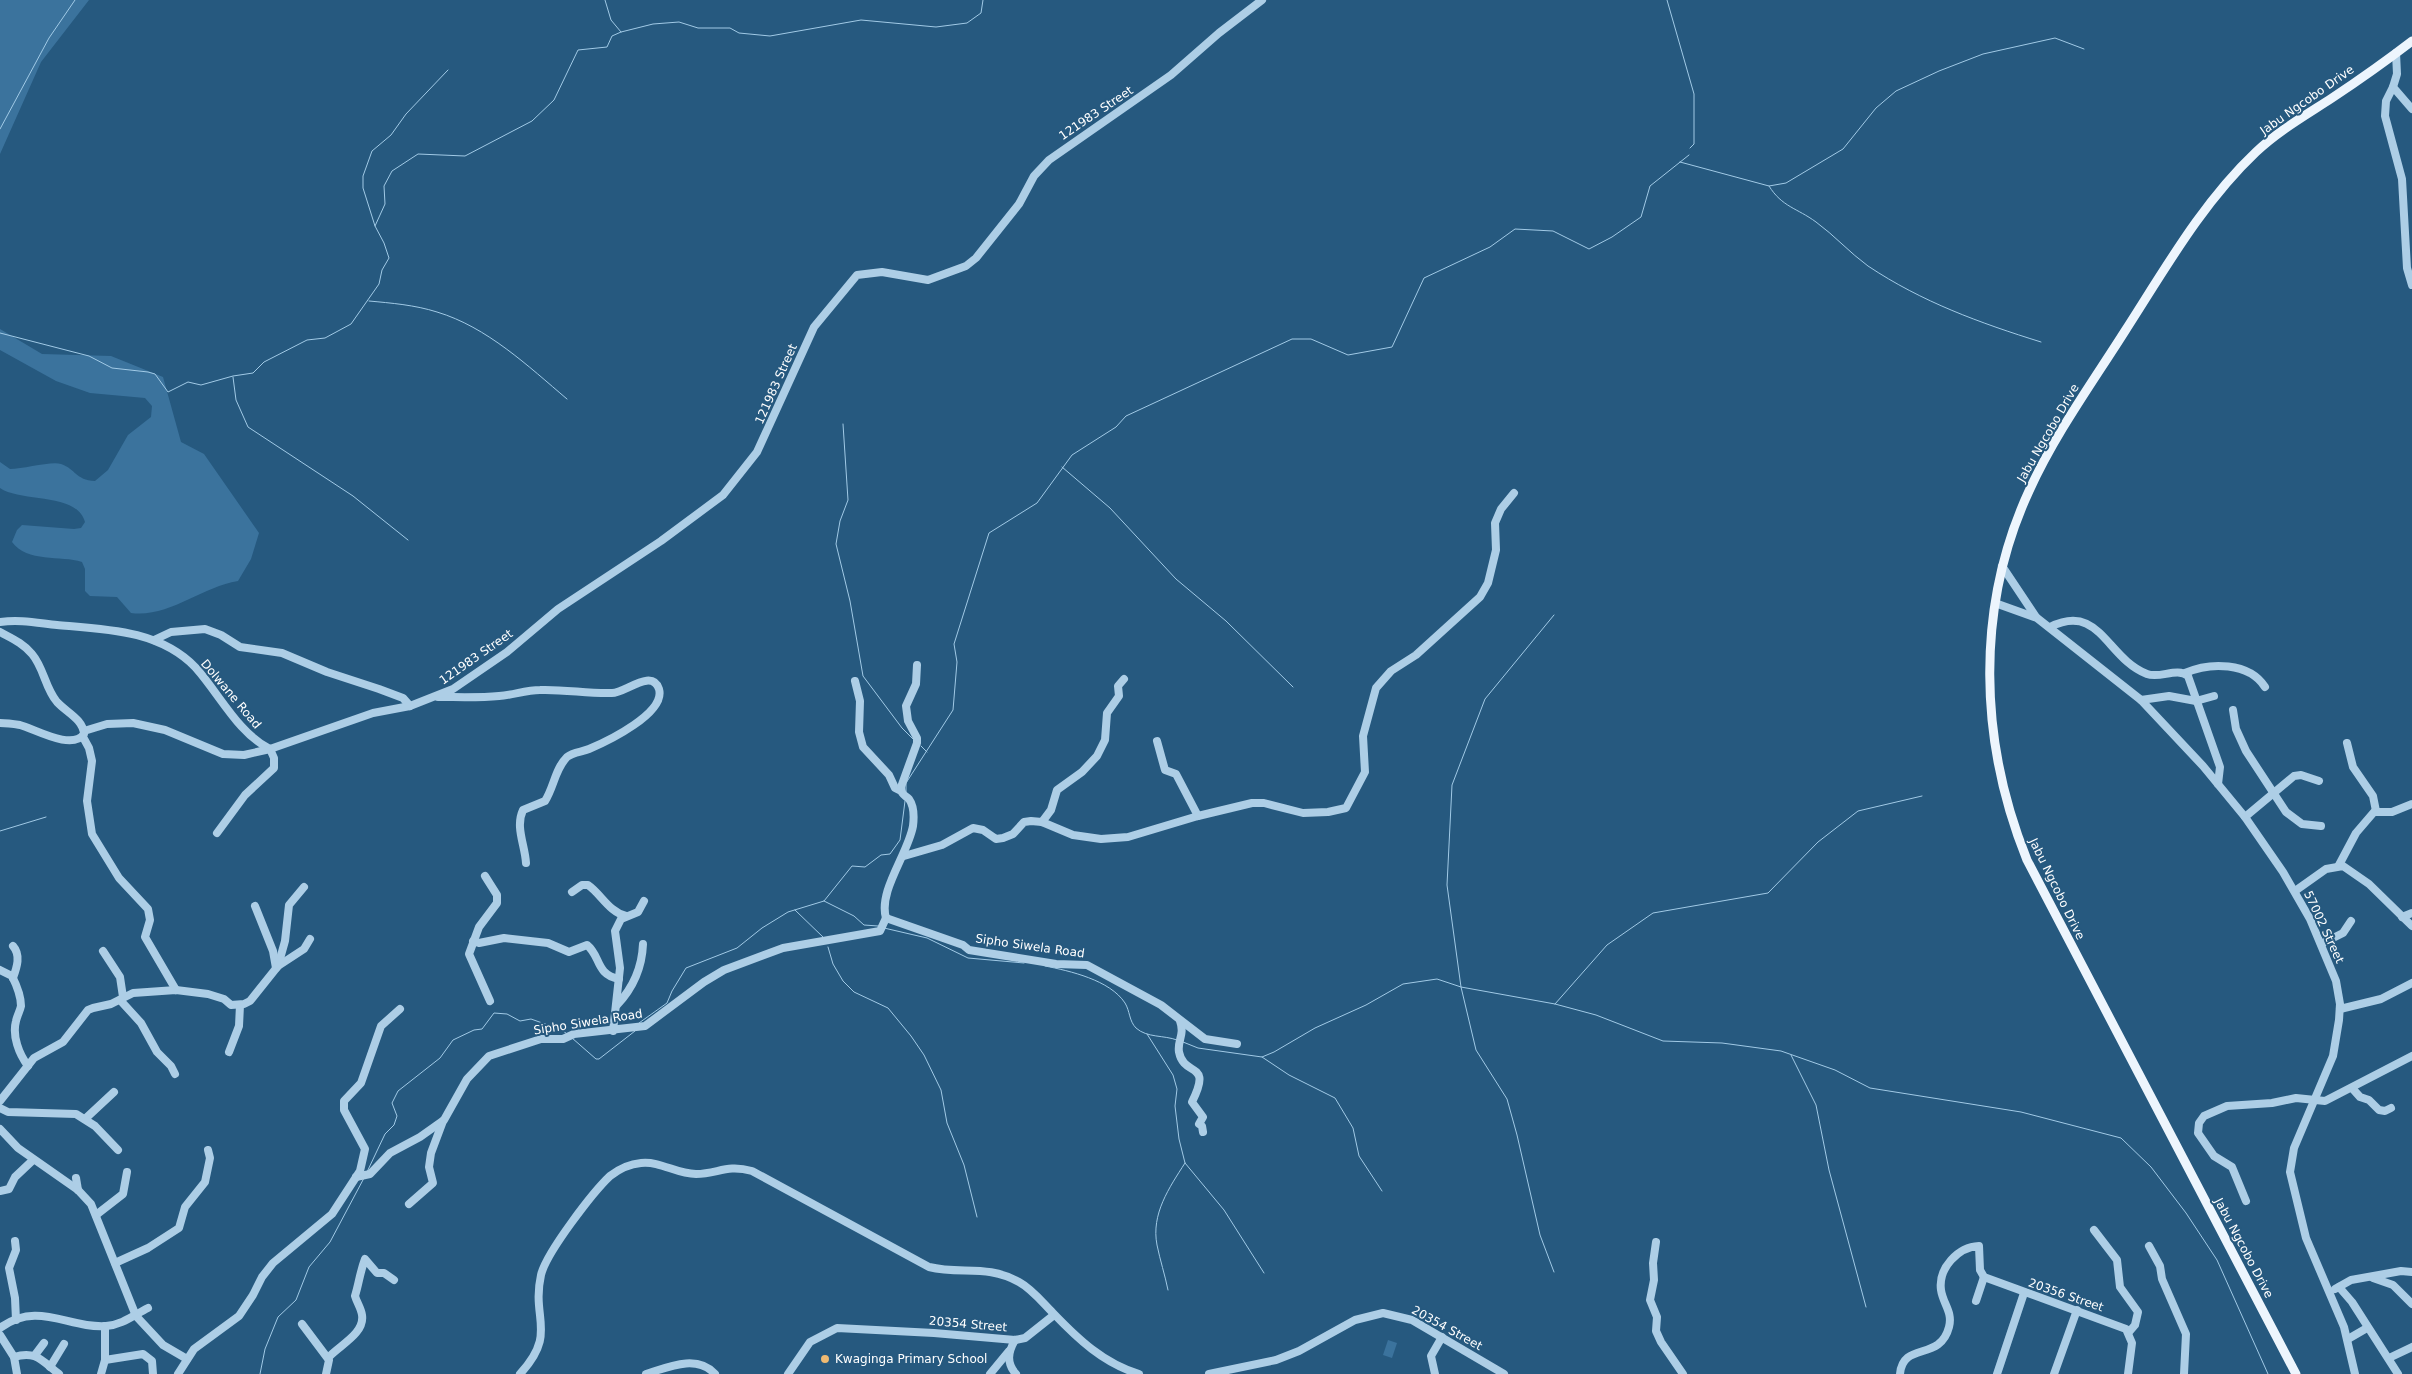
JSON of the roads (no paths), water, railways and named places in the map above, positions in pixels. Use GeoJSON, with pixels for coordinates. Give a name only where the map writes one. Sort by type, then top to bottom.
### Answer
{"type":"FeatureCollection","features":[{"type":"Feature","properties":{"kind":"main road","name":"Jabu Ngcobo Drive"},"geometry":{"type":"LineString","coordinates":[[2296,1374],[2053,914],[2021,846],[2001,784],[1990,713],[1989,655],[1995,603],[2002,566],[2029,490],[2060,433],[2187,235],[2224,186],[2270,140],[2412,41]]}},
{"type":"Feature","properties":{"kind":"street","name":"121983 Street"},"geometry":{"type":"LineString","coordinates":[[83,734],[106,724],[133,723],[165,730],[230,756],[244,755],[270,749],[373,713],[410,706],[436,698],[462,683],[507,652],[558,609],[661,541],[723,495],[756,452],[790,383],[814,327],[857,275],[882,272],[928,280],[941,277],[972,263],[1019,204],[1034,176],[1049,160],[1171,75],[1218,33],[1262,0]]}},
{"type":"Feature","properties":{"kind":"street"},"geometry":{"type":"LineString","coordinates":[[2396,53],[2397,74],[2386,101],[2385,116],[2402,179],[2407,268],[2412,285]]}},
{"type":"Feature","properties":{"kind":"street"},"geometry":{"type":"LineString","coordinates":[[2393,87],[2412,109]]}},
{"type":"Feature","properties":{"kind":"street"},"geometry":{"type":"LineString","coordinates":[[904,856],[942,845],[970,829],[983,830],[999,839],[1012,834],[1024,822],[1042,822],[1073,835],[1101,839],[1128,837],[1198,816],[1257,802],[1302,812],[1328,812],[1346,808],[1365,772],[1364,736],[1376,688],[1391,671],[1416,655],[1480,597],[1488,583],[1495,555],[1495,523],[1501,509],[1514,493]]}},
{"type":"Feature","properties":{"kind":"street"},"geometry":{"type":"LineString","coordinates":[[2002,566],[2037,618]]}},
{"type":"Feature","properties":{"kind":"street","name":"57002 Street"},"geometry":{"type":"LineString","coordinates":[[1995,603],[2037,618],[2141,700],[2218,784],[2244,817],[2295,891],[2321,944],[2336,981],[2340,1009],[2333,1056],[2292,1153],[2290,1172],[2293,1193],[2306,1238],[2348,1339],[2355,1374]]}},
{"type":"Feature","properties":{"kind":"street","name":"Dolwane Road"},"geometry":{"type":"LineString","coordinates":[[0,622],[22,620],[100,628],[123,631],[154,640],[171,649],[194,666],[249,735],[270,749]]}},
{"type":"Feature","properties":{"kind":"street"},"geometry":{"type":"LineString","coordinates":[[2050,627],[2068,620],[2083,620],[2094,628],[2126,660],[2143,672],[2156,676],[2185,673],[2203,666],[2219,665],[2255,675],[2265,687]]}},
{"type":"Feature","properties":{"kind":"street"},"geometry":{"type":"LineString","coordinates":[[154,640],[171,632],[184,629],[205,629],[220,635],[240,647],[282,654],[327,672],[403,698],[410,706]]}},
{"type":"Feature","properties":{"kind":"street"},"geometry":{"type":"LineString","coordinates":[[0,632],[24,645],[32,654],[40,666],[52,694],[78,721],[92,754],[87,801],[88,822],[93,839],[119,878],[148,909],[150,920],[145,934],[146,940],[176,990]]}},
{"type":"Feature","properties":{"kind":"street"},"geometry":{"type":"LineString","coordinates":[[904,795],[901,781],[917,743],[917,738],[908,721],[906,706],[916,684],[916,665]]}},
{"type":"Feature","properties":{"kind":"street"},"geometry":{"type":"LineString","coordinates":[[2185,673],[2189,678],[2220,767],[2218,784]]}},
{"type":"Feature","properties":{"kind":"street"},"geometry":{"type":"LineString","coordinates":[[1042,822],[1051,810],[1058,790],[1082,772],[1102,748],[1107,713],[1119,696],[1118,686],[1124,679]]}},
{"type":"Feature","properties":{"kind":"street"},"geometry":{"type":"LineString","coordinates":[[436,698],[488,697],[546,689],[616,693],[644,680],[654,682],[657,685],[660,696],[657,706],[610,741],[568,756],[558,771],[545,801],[523,810],[519,826],[525,846],[526,863]]}},
{"type":"Feature","properties":{"kind":"street"},"geometry":{"type":"LineString","coordinates":[[855,681],[860,701],[859,732],[863,746],[889,775],[894,788],[904,795],[912,806],[913,827],[904,856],[884,902],[883,924]]}},
{"type":"Feature","properties":{"kind":"street"},"geometry":{"type":"LineString","coordinates":[[2141,700],[2169,696],[2196,701],[2214,696]]}},
{"type":"Feature","properties":{"kind":"street"},"geometry":{"type":"LineString","coordinates":[[2233,710],[2236,729],[2246,752],[2286,812],[2300,822],[2321,826]]}},
{"type":"Feature","properties":{"kind":"street"},"geometry":{"type":"LineString","coordinates":[[0,723],[21,726],[59,739],[74,740],[83,734]]}},
{"type":"Feature","properties":{"kind":"street"},"geometry":{"type":"LineString","coordinates":[[1158,741],[1165,770],[1176,774],[1198,816]]}},
{"type":"Feature","properties":{"kind":"street"},"geometry":{"type":"LineString","coordinates":[[2347,743],[2353,767],[2373,796],[2376,811]]}},
{"type":"Feature","properties":{"kind":"street"},"geometry":{"type":"LineString","coordinates":[[217,833],[245,795],[274,768],[274,758],[270,749]]}},
{"type":"Feature","properties":{"kind":"street"},"geometry":{"type":"LineString","coordinates":[[2244,817],[2297,775],[2319,780]]}},
{"type":"Feature","properties":{"kind":"street"},"geometry":{"type":"LineString","coordinates":[[2376,811],[2392,812],[2412,804]]}},
{"type":"Feature","properties":{"kind":"street"},"geometry":{"type":"LineString","coordinates":[[2339,865],[2356,833],[2376,811]]}},
{"type":"Feature","properties":{"kind":"street"},"geometry":{"type":"LineString","coordinates":[[2295,891],[2326,869],[2339,865],[2348,868],[2369,884],[2412,926]]}},
{"type":"Feature","properties":{"kind":"street"},"geometry":{"type":"LineString","coordinates":[[485,876],[497,895],[497,903],[492,913],[479,927],[473,941],[470,958],[490,1001]]}},
{"type":"Feature","properties":{"kind":"street"},"geometry":{"type":"LineString","coordinates":[[572,892],[582,885],[588,885],[605,902],[626,916]]}},
{"type":"Feature","properties":{"kind":"street"},"geometry":{"type":"LineString","coordinates":[[277,967],[285,941],[289,906],[304,887]]}},
{"type":"Feature","properties":{"kind":"street"},"geometry":{"type":"LineString","coordinates":[[613,1031],[617,1006],[620,959],[615,931],[621,919],[638,912],[644,901]]}},
{"type":"Feature","properties":{"kind":"street"},"geometry":{"type":"LineString","coordinates":[[255,906],[273,951],[277,967]]}},
{"type":"Feature","properties":{"kind":"street"},"geometry":{"type":"LineString","coordinates":[[2402,917],[2412,913]]}},
{"type":"Feature","properties":{"kind":"street"},"geometry":{"type":"LineString","coordinates":[[2321,944],[2343,933],[2351,921]]}},
{"type":"Feature","properties":{"kind":"street","name":"Sipho Siwela Road"},"geometry":{"type":"LineString","coordinates":[[358,1177],[370,1174],[390,1153],[420,1137],[444,1120],[467,1079],[489,1056],[541,1038],[563,1039],[574,1034],[613,1031],[638,1026],[724,970],[783,948],[864,936],[883,924],[963,945],[969,950],[1062,965],[1087,965],[1150,998],[1205,1039],[1237,1044]]}},
{"type":"Feature","properties":{"kind":"street"},"geometry":{"type":"LineString","coordinates":[[473,941],[479,943],[504,938],[548,943],[569,952],[587,945],[600,967],[613,978],[619,979]]}},
{"type":"Feature","properties":{"kind":"street"},"geometry":{"type":"LineString","coordinates":[[0,1101],[39,1055],[63,1042],[88,1010],[133,993],[176,990],[208,994],[224,999],[231,1005],[240,1005],[250,1001],[277,967],[304,950],[310,939]]}},
{"type":"Feature","properties":{"kind":"street"},"geometry":{"type":"LineString","coordinates":[[617,1006],[628,992],[637,974],[642,958],[643,944]]}},
{"type":"Feature","properties":{"kind":"street"},"geometry":{"type":"LineString","coordinates":[[13,946],[18,960],[14,978],[20,1001],[15,1026],[18,1047],[28,1066]]}},
{"type":"Feature","properties":{"kind":"street"},"geometry":{"type":"LineString","coordinates":[[103,951],[120,977],[121,998],[141,1023],[157,1052],[176,1074]]}},
{"type":"Feature","properties":{"kind":"street"},"geometry":{"type":"LineString","coordinates":[[0,970],[14,978]]}},
{"type":"Feature","properties":{"kind":"street"},"geometry":{"type":"LineString","coordinates":[[2340,1009],[2381,999],[2412,983]]}},
{"type":"Feature","properties":{"kind":"street"},"geometry":{"type":"LineString","coordinates":[[229,1052],[239,1026],[240,1005]]}},
{"type":"Feature","properties":{"kind":"street"},"geometry":{"type":"LineString","coordinates":[[178,1374],[187,1359],[205,1340],[233,1322],[246,1307],[267,1270],[284,1252],[332,1214],[358,1177],[363,1164],[365,1149],[344,1110],[344,1101],[361,1083],[381,1026],[400,1009]]}},
{"type":"Feature","properties":{"kind":"street"},"geometry":{"type":"LineString","coordinates":[[1179,1020],[1183,1029],[1179,1052],[1185,1063],[1197,1073],[1200,1079],[1201,1084],[1192,1102],[1202,1116],[1199,1124],[1202,1126],[1203,1132]]}},
{"type":"Feature","properties":{"kind":"street"},"geometry":{"type":"LineString","coordinates":[[2246,1201],[2232,1167],[2214,1156],[2198,1133],[2201,1118],[2209,1112],[2227,1106],[2272,1104],[2296,1098],[2325,1101],[2412,1056]]}},
{"type":"Feature","properties":{"kind":"street"},"geometry":{"type":"LineString","coordinates":[[2352,1088],[2360,1097],[2369,1100],[2379,1110],[2391,1108]]}},
{"type":"Feature","properties":{"kind":"street"},"geometry":{"type":"LineString","coordinates":[[85,1119],[114,1092]]}},
{"type":"Feature","properties":{"kind":"street"},"geometry":{"type":"LineString","coordinates":[[0,1108],[8,1112],[67,1113],[85,1119],[118,1150]]}},
{"type":"Feature","properties":{"kind":"street"},"geometry":{"type":"LineString","coordinates":[[409,1204],[433,1183],[429,1168],[430,1153],[444,1120]]}},
{"type":"Feature","properties":{"kind":"street"},"geometry":{"type":"LineString","coordinates":[[0,1130],[34,1160],[78,1190],[90,1204],[96,1214],[136,1316],[163,1345],[187,1359]]}},
{"type":"Feature","properties":{"kind":"street"},"geometry":{"type":"LineString","coordinates":[[115,1262],[148,1248],[179,1228],[186,1207],[205,1182],[210,1158],[208,1150]]}},
{"type":"Feature","properties":{"kind":"street"},"geometry":{"type":"LineString","coordinates":[[0,1191],[8,1189],[14,1177],[34,1160]]}},
{"type":"Feature","properties":{"kind":"street"},"geometry":{"type":"LineString","coordinates":[[520,1374],[532,1361],[539,1346],[542,1330],[539,1286],[547,1259],[608,1178],[626,1167],[643,1163],[655,1163],[692,1174],[729,1168],[752,1171],[929,1267],[942,1270],[983,1270],[1012,1278],[1029,1289],[1054,1315],[1097,1354],[1118,1366],[1139,1374]]}},
{"type":"Feature","properties":{"kind":"street"},"geometry":{"type":"LineString","coordinates":[[96,1214],[124,1194],[127,1172]]}},
{"type":"Feature","properties":{"kind":"street"},"geometry":{"type":"LineString","coordinates":[[76,1178],[78,1190]]}},
{"type":"Feature","properties":{"kind":"street"},"geometry":{"type":"LineString","coordinates":[[2094,1230],[2118,1260],[2120,1288],[2138,1312],[2135,1325],[2129,1332],[2132,1343],[2128,1374]]}},
{"type":"Feature","properties":{"kind":"street"},"geometry":{"type":"LineString","coordinates":[[15,1241],[16,1250],[9,1268],[15,1298],[16,1320]]}},
{"type":"Feature","properties":{"kind":"street"},"geometry":{"type":"LineString","coordinates":[[1656,1242],[1652,1263],[1654,1280],[1650,1300],[1656,1317],[1656,1331],[1660,1342],[1683,1374]]}},
{"type":"Feature","properties":{"kind":"street"},"geometry":{"type":"LineString","coordinates":[[1900,1374],[1902,1365],[1907,1358],[1933,1349],[1949,1328],[1950,1312],[1941,1289],[1946,1267],[1959,1252],[1973,1246],[1980,1246],[1979,1266],[1984,1277],[1976,1301]]}},
{"type":"Feature","properties":{"kind":"street"},"geometry":{"type":"LineString","coordinates":[[2149,1246],[2160,1266],[2162,1279],[2186,1334],[2184,1374]]}},
{"type":"Feature","properties":{"kind":"street"},"geometry":{"type":"LineString","coordinates":[[328,1358],[351,1339],[362,1322],[362,1314],[356,1296],[358,1274],[364,1259],[377,1273],[384,1273],[394,1280]]}},
{"type":"Feature","properties":{"kind":"street"},"geometry":{"type":"LineString","coordinates":[[2329,1292],[2351,1280],[2402,1271],[2412,1272]]}},
{"type":"Feature","properties":{"kind":"street","name":"20356 Street"},"geometry":{"type":"LineString","coordinates":[[1984,1277],[2024,1293],[2120,1325],[2129,1332]]}},
{"type":"Feature","properties":{"kind":"street"},"geometry":{"type":"LineString","coordinates":[[2372,1277],[2393,1285],[2412,1304]]}},
{"type":"Feature","properties":{"kind":"street"},"geometry":{"type":"LineString","coordinates":[[2339,1287],[2352,1302],[2366,1328],[2389,1358],[2398,1374]]}},
{"type":"Feature","properties":{"kind":"street"},"geometry":{"type":"LineString","coordinates":[[1997,1374],[2024,1293]]}},
{"type":"Feature","properties":{"kind":"street"},"geometry":{"type":"LineString","coordinates":[[0,1328],[16,1320],[40,1316],[105,1326],[136,1316],[148,1308]]}},
{"type":"Feature","properties":{"kind":"street"},"geometry":{"type":"LineString","coordinates":[[2054,1374],[2077,1310]]}},
{"type":"Feature","properties":{"kind":"street","name":"20354 Street"},"geometry":{"type":"LineString","coordinates":[[1209,1374],[1286,1357],[1355,1320],[1372,1314],[1402,1316],[1442,1337],[1504,1374]]}},
{"type":"Feature","properties":{"kind":"street","name":"20354 Street"},"geometry":{"type":"LineString","coordinates":[[790,1373],[810,1342],[824,1333],[839,1327],[1015,1340],[1025,1338],[1054,1315]]}},
{"type":"Feature","properties":{"kind":"street"},"geometry":{"type":"LineString","coordinates":[[302,1324],[328,1358],[329,1365],[326,1374]]}},
{"type":"Feature","properties":{"kind":"street"},"geometry":{"type":"LineString","coordinates":[[101,1374],[105,1360],[105,1326]]}},
{"type":"Feature","properties":{"kind":"street"},"geometry":{"type":"LineString","coordinates":[[2348,1339],[2366,1328]]}},
{"type":"Feature","properties":{"kind":"street"},"geometry":{"type":"LineString","coordinates":[[0,1335],[14,1356],[17,1374]]}},
{"type":"Feature","properties":{"kind":"street"},"geometry":{"type":"LineString","coordinates":[[1435,1374],[1431,1356],[1442,1337]]}},
{"type":"Feature","properties":{"kind":"street"},"geometry":{"type":"LineString","coordinates":[[990,1374],[1015,1340]]}},
{"type":"Feature","properties":{"kind":"street"},"geometry":{"type":"LineString","coordinates":[[34,1355],[44,1343]]}},
{"type":"Feature","properties":{"kind":"street"},"geometry":{"type":"LineString","coordinates":[[50,1367],[64,1344]]}},
{"type":"Feature","properties":{"kind":"street"},"geometry":{"type":"LineString","coordinates":[[2389,1358],[2412,1347]]}},
{"type":"Feature","properties":{"kind":"street"},"geometry":{"type":"LineString","coordinates":[[1010,1349],[1009,1364],[1016,1374]]}},
{"type":"Feature","properties":{"kind":"street"},"geometry":{"type":"LineString","coordinates":[[105,1360],[143,1354],[152,1361],[153,1374]]}},
{"type":"Feature","properties":{"kind":"street"},"geometry":{"type":"LineString","coordinates":[[14,1356],[34,1355],[60,1374]]}},
{"type":"Feature","properties":{"kind":"street"},"geometry":{"type":"LineString","coordinates":[[646,1374],[671,1366],[697,1363],[707,1366],[716,1374]]}},
{"type":"Feature","properties":{"kind":"waterway"},"geometry":{"type":"LineString","coordinates":[[0,129],[49,38],[75,0]]}},
{"type":"Feature","properties":{"kind":"waterway"},"geometry":{"type":"LineString","coordinates":[[605,0],[611,20],[621,32]]}},
{"type":"Feature","properties":{"kind":"waterway"},"geometry":{"type":"LineString","coordinates":[[0,333],[89,356],[112,368],[155,374],[168,392],[188,382],[201,385],[233,376],[253,373],[264,362],[307,340],[325,338],[351,324],[379,284],[382,270],[389,258],[375,226],[385,204],[384,186],[392,171],[418,154],[465,156],[532,121],[554,100],[578,50],[607,47],[612,36],[621,32],[653,24],[679,22],[698,28],[730,28],[739,33],[770,36],[861,20],[936,27],[967,23],[981,13],[983,0]]}},
{"type":"Feature","properties":{"kind":"waterway"},"geometry":{"type":"LineString","coordinates":[[1667,0],[1694,94],[1694,144],[1690,148]]}},
{"type":"Feature","properties":{"kind":"waterway"},"geometry":{"type":"LineString","coordinates":[[1680,162],[1769,186],[1786,183],[1843,149],[1876,108],[1896,91],[1939,71],[1983,54],[2055,38],[2084,49]]}},
{"type":"Feature","properties":{"kind":"waterway"},"geometry":{"type":"LineString","coordinates":[[375,226],[363,188],[363,176],[372,151],[391,135],[406,114],[448,70]]}},
{"type":"Feature","properties":{"kind":"waterway"},"geometry":{"type":"LineString","coordinates":[[906,792],[906,783],[953,710],[957,662],[954,644],[989,533],[1037,503],[1072,455],[1116,427],[1126,416],[1292,339],[1311,339],[1348,355],[1392,347],[1424,278],[1490,247],[1515,229],[1553,231],[1589,249],[1612,237],[1641,217],[1650,186],[1689,155]]}},
{"type":"Feature","properties":{"kind":"waterway"},"geometry":{"type":"LineString","coordinates":[[1769,186],[1779,199],[1816,222],[1861,261],[1888,279],[1930,301],[1996,327],[2041,342]]}},
{"type":"Feature","properties":{"kind":"waterway"},"geometry":{"type":"LineString","coordinates":[[369,301],[429,310],[473,327],[506,349],[567,399]]}},
{"type":"Feature","properties":{"kind":"waterway"},"geometry":{"type":"LineString","coordinates":[[233,377],[236,400],[248,427],[353,496],[408,540]]}},
{"type":"Feature","properties":{"kind":"waterway"},"geometry":{"type":"LineString","coordinates":[[843,424],[848,500],[840,521],[836,544],[850,601],[863,676],[902,728],[914,740]]}},
{"type":"Feature","properties":{"kind":"waterway"},"geometry":{"type":"LineString","coordinates":[[1062,467],[1110,508],[1176,579],[1226,621],[1293,687]]}},
{"type":"Feature","properties":{"kind":"waterway"},"geometry":{"type":"LineString","coordinates":[[1554,615],[1485,699],[1452,785],[1447,885],[1461,987],[1476,1050],[1507,1099],[1540,1235],[1554,1272]]}},
{"type":"Feature","properties":{"kind":"waterway"},"geometry":{"type":"LineString","coordinates":[[921,746],[927,752]]}},
{"type":"Feature","properties":{"kind":"waterway"},"geometry":{"type":"LineString","coordinates":[[1555,1004],[1607,945],[1653,913],[1768,893],[1818,842],[1858,811],[1922,796]]}},
{"type":"Feature","properties":{"kind":"waterway"},"geometry":{"type":"LineString","coordinates":[[639,1023],[667,1003],[686,968],[737,948],[762,928],[788,912],[824,901],[852,866],[865,867],[881,855],[890,854],[900,840],[905,801]]}},
{"type":"Feature","properties":{"kind":"waterway"},"geometry":{"type":"LineString","coordinates":[[0,831],[46,817]]}},
{"type":"Feature","properties":{"kind":"waterway"},"geometry":{"type":"LineString","coordinates":[[824,901],[854,916],[864,925],[878,926]]}},
{"type":"Feature","properties":{"kind":"waterway"},"geometry":{"type":"LineString","coordinates":[[795,910],[824,938]]}},
{"type":"Feature","properties":{"kind":"waterway"},"geometry":{"type":"LineString","coordinates":[[884,928],[927,938],[968,958],[1024,963]]}},
{"type":"Feature","properties":{"kind":"waterway"},"geometry":{"type":"LineString","coordinates":[[828,947],[833,964],[843,981],[854,992],[888,1008],[924,1055],[941,1090],[947,1123],[964,1165],[977,1217]]}},
{"type":"Feature","properties":{"kind":"waterway"},"geometry":{"type":"LineString","coordinates":[[1045,966],[1089,978],[1110,988],[1125,1003],[1136,1028],[1150,1035],[1177,1040]]}},
{"type":"Feature","properties":{"kind":"waterway"},"geometry":{"type":"LineString","coordinates":[[1183,1042],[1198,1048],[1262,1057],[1315,1028],[1366,1005],[1403,984],[1437,979],[1461,987],[1555,1004],[1596,1015],[1663,1041],[1722,1043],[1781,1051],[1835,1070],[1870,1088],[2021,1112],[2121,1138],[2151,1167],[2186,1213],[2217,1260],[2268,1374]]}},
{"type":"Feature","properties":{"kind":"waterway"},"geometry":{"type":"LineString","coordinates":[[367,1172],[385,1134],[394,1125],[397,1116],[392,1103],[398,1091],[440,1058],[453,1040],[474,1030],[482,1029],[494,1013],[507,1014],[520,1021],[531,1019],[562,1030],[567,1034]]}},
{"type":"Feature","properties":{"kind":"waterway"},"geometry":{"type":"LineString","coordinates":[[572,1038],[596,1059],[599,1059],[635,1031]]}},
{"type":"Feature","properties":{"kind":"waterway"},"geometry":{"type":"LineString","coordinates":[[1147,1034],[1173,1075],[1177,1089],[1175,1106],[1179,1139],[1185,1163],[1224,1210],[1264,1273]]}},
{"type":"Feature","properties":{"kind":"waterway"},"geometry":{"type":"LineString","coordinates":[[1791,1055],[1816,1105],[1829,1170],[1866,1307]]}},
{"type":"Feature","properties":{"kind":"waterway"},"geometry":{"type":"LineString","coordinates":[[1262,1057],[1289,1075],[1335,1098],[1353,1128],[1359,1156],[1382,1191]]}},
{"type":"Feature","properties":{"kind":"waterway"},"geometry":{"type":"LineString","coordinates":[[1168,1290],[1157,1245],[1157,1223],[1163,1202],[1185,1163]]}},
{"type":"Feature","properties":{"kind":"waterway"},"geometry":{"type":"LineString","coordinates":[[260,1374],[265,1349],[278,1317],[296,1300],[309,1267],[330,1242],[364,1178]]}},
{"type":"Feature","properties":{"kind":"place","name":"Kwaginga Primary School"},"geometry":{"type":"Point","coordinates":[825,1359]}}]}
